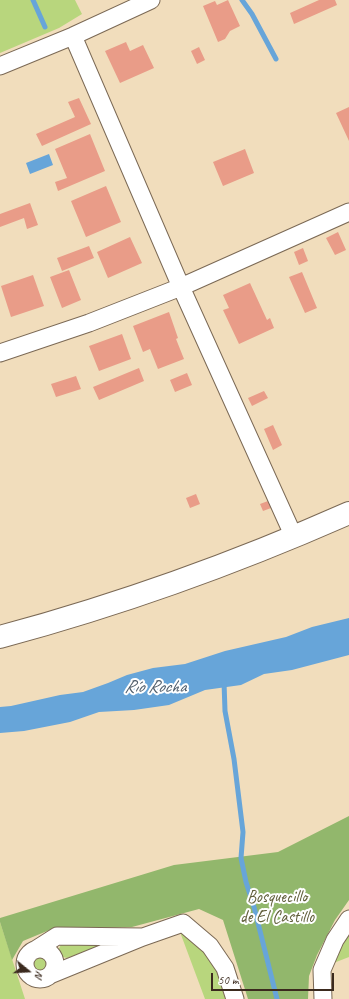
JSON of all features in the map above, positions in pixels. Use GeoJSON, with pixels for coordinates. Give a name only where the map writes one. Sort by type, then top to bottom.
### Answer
{"type":"FeatureCollection","features":[{"type":"Feature","properties":{"kind":"street"},"geometry":{"type":"LineString","coordinates":[[0,66],[72,36],[151,0]]}},
{"type":"Feature","properties":{"kind":"street"},"geometry":{"type":"LineString","coordinates":[[72,36],[181,287],[294,537]]}},
{"type":"Feature","properties":{"kind":"street"},"geometry":{"type":"LineString","coordinates":[[0,353],[89,324],[181,287],[349,212]]}},
{"type":"Feature","properties":{"kind":"street"},"geometry":{"type":"LineString","coordinates":[[0,637],[50,624],[191,577],[294,537],[349,513]]}},
{"type":"Feature","properties":{"kind":"street"},"geometry":{"type":"LineString","coordinates":[[323,999],[322,970],[335,940],[349,919]]}},
{"type":"Feature","properties":{"kind":"street"},"geometry":{"type":"LineString","coordinates":[[143,937],[57,936],[27,957],[26,962],[28,972],[31,976],[41,979],[143,937],[183,923],[214,951],[225,968],[235,999]]}},
{"type":"Feature","properties":{"kind":"street"},"geometry":{"type":"LineString","coordinates":[[35,950],[40,949],[48,951],[54,958],[55,967],[50,975]]}},
{"type":"Feature","properties":{"kind":"green space"},"geometry":{"type":"Polygon","coordinates":[[[0,0],[75,0],[82,14],[59,28],[0,53],[0,0]]]}},
{"type":"Feature","properties":{"kind":"green space","name":"Bosquecillo de El Castillo"},"geometry":{"type":"Polygon","coordinates":[[[349,816],[349,900],[335,920],[317,955],[309,976],[308,999],[248,999],[223,920],[199,909],[132,927],[52,929],[23,941],[12,960],[0,918],[174,865],[278,852],[349,816]]]}},
{"type":"Feature","properties":{"kind":"green space"},"geometry":{"type":"Polygon","coordinates":[[[0,922],[25,999],[0,999],[0,922]]]}},
{"type":"Feature","properties":{"kind":"green space"},"geometry":{"type":"Polygon","coordinates":[[[180,932],[186,933],[203,949],[222,973],[232,999],[205,999],[180,932]]]}},
{"type":"Feature","properties":{"kind":"green space"},"geometry":{"type":"Polygon","coordinates":[[[349,933],[349,957],[331,964],[349,933]]]}},
{"type":"Feature","properties":{"kind":"green space"},"geometry":{"type":"Polygon","coordinates":[[[116,940],[67,958],[59,956],[58,950],[62,943],[116,940]]]}},
{"type":"Feature","properties":{"kind":"green space"},"geometry":{"type":"Polygon","coordinates":[[[41,955],[47,958],[50,964],[47,970],[41,973],[35,970],[32,964],[35,958],[41,955]]]}},
{"type":"Feature","properties":{"kind":"water"},"geometry":{"type":"Polygon","coordinates":[[[49,154],[53,165],[30,174],[26,163],[49,154]]]}},
{"type":"Feature","properties":{"kind":"water","name":"Río Rocha"},"geometry":{"type":"Polygon","coordinates":[[[349,618],[349,655],[292,670],[264,674],[241,685],[205,690],[169,705],[134,710],[99,712],[70,722],[24,731],[0,733],[0,707],[83,692],[127,675],[153,668],[185,664],[225,651],[286,637],[312,627],[349,618]]]}},
{"type":"Feature","properties":{"kind":"building"},"geometry":{"type":"Polygon","coordinates":[[[228,0],[240,26],[230,31],[225,39],[218,42],[203,6],[215,1],[217,5],[228,0]]]}},
{"type":"Feature","properties":{"kind":"building"},"geometry":{"type":"Polygon","coordinates":[[[319,0],[335,0],[337,5],[294,24],[290,13],[319,0]]]}},
{"type":"Feature","properties":{"kind":"building"},"geometry":{"type":"Polygon","coordinates":[[[126,42],[130,51],[143,45],[154,68],[120,83],[105,51],[126,42]]]}},
{"type":"Feature","properties":{"kind":"building"},"geometry":{"type":"Polygon","coordinates":[[[199,47],[205,60],[197,64],[191,51],[199,47]]]}},
{"type":"Feature","properties":{"kind":"building"},"geometry":{"type":"Polygon","coordinates":[[[79,98],[91,124],[42,146],[36,134],[75,117],[68,102],[79,98]]]}},
{"type":"Feature","properties":{"kind":"building"},"geometry":{"type":"Polygon","coordinates":[[[349,107],[349,141],[336,113],[349,107]]]}},
{"type":"Feature","properties":{"kind":"building"},"geometry":{"type":"Polygon","coordinates":[[[90,134],[105,171],[58,191],[55,182],[67,178],[55,149],[90,134]]]}},
{"type":"Feature","properties":{"kind":"building"},"geometry":{"type":"Polygon","coordinates":[[[245,149],[254,173],[223,186],[213,162],[245,149]]]}},
{"type":"Feature","properties":{"kind":"building"},"geometry":{"type":"Polygon","coordinates":[[[106,186],[121,222],[86,237],[71,201],[106,186]]]}},
{"type":"Feature","properties":{"kind":"building"},"geometry":{"type":"Polygon","coordinates":[[[30,203],[38,225],[27,229],[24,218],[0,227],[0,214],[30,203]]]}},
{"type":"Feature","properties":{"kind":"building"},"geometry":{"type":"Polygon","coordinates":[[[338,232],[346,250],[335,255],[326,238],[338,232]]]}},
{"type":"Feature","properties":{"kind":"building"},"geometry":{"type":"Polygon","coordinates":[[[130,237],[142,263],[108,278],[97,252],[130,237]]]}},
{"type":"Feature","properties":{"kind":"building"},"geometry":{"type":"Polygon","coordinates":[[[89,246],[94,258],[62,271],[57,258],[89,246]]]}},
{"type":"Feature","properties":{"kind":"building"},"geometry":{"type":"Polygon","coordinates":[[[303,248],[308,261],[299,265],[294,252],[303,248]]]}},
{"type":"Feature","properties":{"kind":"building"},"geometry":{"type":"Polygon","coordinates":[[[69,270],[81,300],[62,308],[50,277],[69,270]]]}},
{"type":"Feature","properties":{"kind":"building"},"geometry":{"type":"Polygon","coordinates":[[[302,272],[317,308],[305,313],[289,277],[302,272]]]}},
{"type":"Feature","properties":{"kind":"building"},"geometry":{"type":"Polygon","coordinates":[[[33,275],[44,306],[11,317],[1,286],[33,275]]]}},
{"type":"Feature","properties":{"kind":"building"},"geometry":{"type":"Polygon","coordinates":[[[250,283],[267,320],[270,318],[274,328],[239,344],[223,310],[229,308],[223,295],[250,283]]]}},
{"type":"Feature","properties":{"kind":"building"},"geometry":{"type":"Polygon","coordinates":[[[169,312],[178,338],[176,339],[184,359],[158,369],[150,349],[143,352],[133,326],[169,312]]]}},
{"type":"Feature","properties":{"kind":"building"},"geometry":{"type":"Polygon","coordinates":[[[122,334],[131,359],[99,371],[89,346],[122,334]]]}},
{"type":"Feature","properties":{"kind":"building"},"geometry":{"type":"Polygon","coordinates":[[[139,368],[144,381],[99,400],[93,387],[139,368]]]}},
{"type":"Feature","properties":{"kind":"building"},"geometry":{"type":"Polygon","coordinates":[[[187,373],[192,385],[175,392],[170,380],[187,373]]]}},
{"type":"Feature","properties":{"kind":"building"},"geometry":{"type":"Polygon","coordinates":[[[76,376],[81,389],[56,397],[51,384],[76,376]]]}},
{"type":"Feature","properties":{"kind":"building"},"geometry":{"type":"Polygon","coordinates":[[[264,391],[268,398],[252,406],[248,398],[264,391]]]}},
{"type":"Feature","properties":{"kind":"building"},"geometry":{"type":"Polygon","coordinates":[[[273,425],[282,445],[273,450],[264,429],[273,425]]]}},
{"type":"Feature","properties":{"kind":"building"},"geometry":{"type":"Polygon","coordinates":[[[196,494],[200,504],[190,508],[186,498],[196,494]]]}},
{"type":"Feature","properties":{"kind":"building"},"geometry":{"type":"Polygon","coordinates":[[[268,501],[271,508],[263,511],[260,504],[268,501]]]}},
{"type":"Feature","properties":{"kind":"waterway"},"geometry":{"type":"LineString","coordinates":[[33,0],[45,27]]}},
{"type":"Feature","properties":{"kind":"waterway"},"geometry":{"type":"LineString","coordinates":[[242,0],[252,14],[276,59]]}},
{"type":"Feature","properties":{"kind":"waterway"},"geometry":{"type":"LineString","coordinates":[[224,682],[225,711],[234,759],[243,832],[241,858],[277,999]]}}]}
